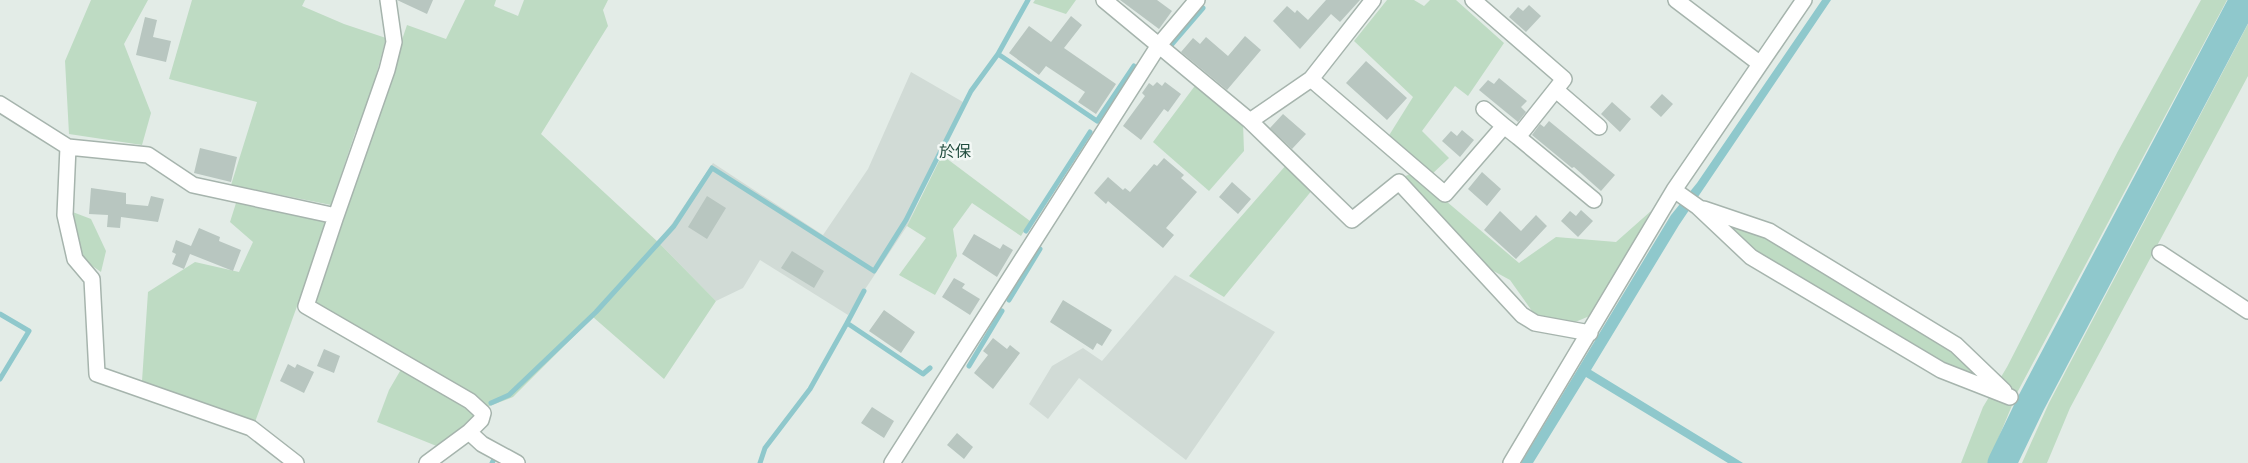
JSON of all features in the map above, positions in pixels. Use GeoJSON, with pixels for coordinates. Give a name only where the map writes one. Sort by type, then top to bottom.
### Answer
{"type":"FeatureCollection","features":[{"type":"Feature","properties":{"kind":"street"},"geometry":{"type":"LineString","coordinates":[[388,0],[394,42],[387,70],[306,306],[470,400],[483,413],[481,420],[469,432],[427,463]]}},
{"type":"Feature","properties":{"kind":"street"},"geometry":{"type":"LineString","coordinates":[[1104,0],[1250,121],[1352,220],[1399,182],[1522,315],[1535,323],[1590,333]]}},
{"type":"Feature","properties":{"kind":"street"},"geometry":{"type":"LineString","coordinates":[[892,463],[1159,45],[1197,0]]}},
{"type":"Feature","properties":{"kind":"street"},"geometry":{"type":"LineString","coordinates":[[1250,121],[1311,79],[1373,0]]}},
{"type":"Feature","properties":{"kind":"street"},"geometry":{"type":"LineString","coordinates":[[1473,0],[1564,79],[1518,137]]}},
{"type":"Feature","properties":{"kind":"street"},"geometry":{"type":"LineString","coordinates":[[1676,0],[1760,64]]}},
{"type":"Feature","properties":{"kind":"street"},"geometry":{"type":"LineString","coordinates":[[1511,463],[1674,190],[1804,0]]}},
{"type":"Feature","properties":{"kind":"street"},"geometry":{"type":"LineString","coordinates":[[1311,79],[1445,194],[1504,126]]}},
{"type":"Feature","properties":{"kind":"street"},"geometry":{"type":"LineString","coordinates":[[1556,90],[1599,126]]}},
{"type":"Feature","properties":{"kind":"street"},"geometry":{"type":"LineString","coordinates":[[0,104],[68,147],[148,155],[193,185],[336,216]]}},
{"type":"Feature","properties":{"kind":"street"},"geometry":{"type":"LineString","coordinates":[[1484,109],[1594,200]]}},
{"type":"Feature","properties":{"kind":"street"},"geometry":{"type":"LineString","coordinates":[[68,147],[65,215],[74,259],[92,279],[97,374],[251,428],[296,463]]}},
{"type":"Feature","properties":{"kind":"street"},"geometry":{"type":"LineString","coordinates":[[1674,190],[1698,207],[1751,257],[1941,370],[2010,397],[1956,345],[1769,231],[1698,207]]}},
{"type":"Feature","properties":{"kind":"street"},"geometry":{"type":"LineString","coordinates":[[2160,252],[2248,311]]}},
{"type":"Feature","properties":{"kind":"street"},"geometry":{"type":"LineString","coordinates":[[469,432],[482,444],[517,463]]}},
{"type":"Feature","properties":{"kind":"shaded area"},"geometry":{"type":"Polygon","coordinates":[[[911,72],[963,102],[907,226],[848,315],[760,260],[743,288],[716,301],[659,243],[713,163],[823,235],[868,169],[911,72]]]}},
{"type":"Feature","properties":{"kind":"shaded area"},"geometry":{"type":"Polygon","coordinates":[[[1175,275],[1275,332],[1186,460],[1079,378],[1048,419],[1029,404],[1052,366],[1083,348],[1102,361],[1175,275]]]}},
{"type":"Feature","properties":{"kind":"green space"},"geometry":{"type":"Polygon","coordinates":[[[91,0],[148,0],[124,44],[151,113],[142,145],[69,134],[65,61],[91,0]]]}},
{"type":"Feature","properties":{"kind":"green space"},"geometry":{"type":"Polygon","coordinates":[[[192,0],[305,0],[302,6],[344,24],[386,38],[374,83],[386,87],[407,25],[446,39],[465,0],[496,0],[494,6],[518,16],[524,0],[608,0],[603,10],[608,26],[541,134],[659,243],[716,301],[664,379],[593,317],[513,397],[487,407],[314,301],[370,140],[356,130],[331,205],[231,185],[257,102],[169,79],[192,0]]]}},
{"type":"Feature","properties":{"kind":"green space"},"geometry":{"type":"Polygon","coordinates":[[[1035,0],[1076,0],[1066,14],[1033,3],[1035,0]]]}},
{"type":"Feature","properties":{"kind":"green space"},"geometry":{"type":"Polygon","coordinates":[[[1387,0],[1414,0],[1424,6],[1430,0],[1456,0],[1504,43],[1468,96],[1455,86],[1422,131],[1449,158],[1430,176],[1388,137],[1413,97],[1354,41],[1387,0]]]}},
{"type":"Feature","properties":{"kind":"green space"},"geometry":{"type":"Polygon","coordinates":[[[2201,0],[2227,0],[2018,391],[1988,463],[1961,463],[1983,407],[2007,367],[2118,151],[2201,0]]]}},
{"type":"Feature","properties":{"kind":"green space"},"geometry":{"type":"Polygon","coordinates":[[[2248,24],[2248,76],[2070,408],[2047,463],[2022,463],[2049,403],[2248,24]]]}},
{"type":"Feature","properties":{"kind":"green space"},"geometry":{"type":"Polygon","coordinates":[[[1197,83],[1243,123],[1244,151],[1209,191],[1153,142],[1197,83]]]}},
{"type":"Feature","properties":{"kind":"green space"},"geometry":{"type":"Polygon","coordinates":[[[942,155],[1030,221],[1021,236],[972,203],[953,229],[957,256],[935,295],[899,275],[926,238],[907,226],[942,155]]]}},
{"type":"Feature","properties":{"kind":"green space"},"geometry":{"type":"Polygon","coordinates":[[[1287,164],[1313,189],[1224,297],[1189,276],[1287,164]]]}},
{"type":"Feature","properties":{"kind":"green space"},"geometry":{"type":"Polygon","coordinates":[[[1413,173],[1519,263],[1556,237],[1616,242],[1651,211],[1592,315],[1568,325],[1537,318],[1510,280],[1477,262],[1403,177],[1413,173]]]}},
{"type":"Feature","properties":{"kind":"green space"},"geometry":{"type":"Polygon","coordinates":[[[236,203],[328,221],[255,422],[142,381],[148,292],[195,262],[239,272],[253,242],[230,222],[236,203]]]}},
{"type":"Feature","properties":{"kind":"green space"},"geometry":{"type":"Polygon","coordinates":[[[70,211],[91,219],[106,251],[101,272],[81,258],[70,211]]]}},
{"type":"Feature","properties":{"kind":"green space"},"geometry":{"type":"Polygon","coordinates":[[[1729,222],[1765,236],[1950,346],[1989,381],[1942,366],[1753,253],[1724,225],[1729,222]]]}},
{"type":"Feature","properties":{"kind":"green space"},"geometry":{"type":"Polygon","coordinates":[[[403,366],[476,413],[470,424],[439,447],[377,422],[389,390],[403,366]]]}},
{"type":"Feature","properties":{"kind":"water"},"geometry":{"type":"Polygon","coordinates":[[[1822,0],[1831,0],[1679,225],[1591,370],[1743,463],[1728,463],[1586,377],[1533,463],[1521,463],[1671,215],[1697,183],[1822,0]]]}},
{"type":"Feature","properties":{"kind":"building"},"geometry":{"type":"Polygon","coordinates":[[[397,0],[433,0],[427,14],[397,0]]]}},
{"type":"Feature","properties":{"kind":"building"},"geometry":{"type":"Polygon","coordinates":[[[1120,0],[1157,0],[1172,11],[1159,29],[1120,0]]]}},
{"type":"Feature","properties":{"kind":"building"},"geometry":{"type":"Polygon","coordinates":[[[1326,0],[1360,0],[1340,22],[1331,14],[1300,49],[1273,21],[1287,6],[1295,13],[1297,10],[1308,20],[1326,0]]]}},
{"type":"Feature","properties":{"kind":"building"},"geometry":{"type":"Polygon","coordinates":[[[1529,5],[1541,16],[1526,32],[1509,17],[1518,7],[1523,11],[1529,5]]]}},
{"type":"Feature","properties":{"kind":"building"},"geometry":{"type":"Polygon","coordinates":[[[1071,16],[1082,25],[1064,48],[1116,84],[1096,114],[1078,102],[1085,92],[1046,66],[1039,75],[1009,53],[1029,26],[1051,42],[1071,16]]]}},
{"type":"Feature","properties":{"kind":"building"},"geometry":{"type":"Polygon","coordinates":[[[145,17],[157,20],[153,37],[171,41],[166,62],[136,55],[145,17]]]}},
{"type":"Feature","properties":{"kind":"building"},"geometry":{"type":"Polygon","coordinates":[[[1245,36],[1261,50],[1227,90],[1181,52],[1193,38],[1200,44],[1206,37],[1228,56],[1245,36]]]}},
{"type":"Feature","properties":{"kind":"building"},"geometry":{"type":"Polygon","coordinates":[[[1366,61],[1407,98],[1387,120],[1346,83],[1366,61]]]}},
{"type":"Feature","properties":{"kind":"building"},"geometry":{"type":"Polygon","coordinates":[[[1499,78],[1527,101],[1521,107],[1526,112],[1518,122],[1479,90],[1488,80],[1494,84],[1499,78]]]}},
{"type":"Feature","properties":{"kind":"building"},"geometry":{"type":"Polygon","coordinates":[[[1157,82],[1162,86],[1165,82],[1181,94],[1168,112],[1164,109],[1141,140],[1123,126],[1145,96],[1142,93],[1149,83],[1153,86],[1157,82]]]}},
{"type":"Feature","properties":{"kind":"building"},"geometry":{"type":"Polygon","coordinates":[[[1662,94],[1673,104],[1661,117],[1650,107],[1662,94]]]}},
{"type":"Feature","properties":{"kind":"building"},"geometry":{"type":"Polygon","coordinates":[[[1612,102],[1631,119],[1620,132],[1601,114],[1612,102]]]}},
{"type":"Feature","properties":{"kind":"building"},"geometry":{"type":"Polygon","coordinates":[[[1283,114],[1306,134],[1292,149],[1270,128],[1283,114]]]}},
{"type":"Feature","properties":{"kind":"building"},"geometry":{"type":"Polygon","coordinates":[[[1549,121],[1615,175],[1601,191],[1574,167],[1572,168],[1532,135],[1540,124],[1544,127],[1549,121]]]}},
{"type":"Feature","properties":{"kind":"building"},"geometry":{"type":"Polygon","coordinates":[[[1462,130],[1474,140],[1460,157],[1442,141],[1451,131],[1457,136],[1462,130]]]}},
{"type":"Feature","properties":{"kind":"building"},"geometry":{"type":"Polygon","coordinates":[[[200,148],[237,157],[231,182],[194,173],[200,148]]]}},
{"type":"Feature","properties":{"kind":"building"},"geometry":{"type":"Polygon","coordinates":[[[1164,158],[1184,175],[1181,178],[1197,192],[1166,228],[1174,235],[1163,248],[1108,201],[1106,204],[1094,193],[1108,177],[1123,190],[1125,188],[1130,192],[1154,164],[1157,166],[1164,158]]]}},
{"type":"Feature","properties":{"kind":"building"},"geometry":{"type":"Polygon","coordinates":[[[1482,172],[1501,189],[1487,206],[1468,189],[1482,172]]]}},
{"type":"Feature","properties":{"kind":"building"},"geometry":{"type":"Polygon","coordinates":[[[1232,182],[1251,199],[1238,214],[1219,197],[1232,182]]]}},
{"type":"Feature","properties":{"kind":"building"},"geometry":{"type":"Polygon","coordinates":[[[91,188],[126,193],[126,204],[148,206],[151,196],[164,199],[158,222],[121,217],[120,228],[107,227],[108,215],[89,214],[91,188]]]}},
{"type":"Feature","properties":{"kind":"building"},"geometry":{"type":"Polygon","coordinates":[[[707,196],[726,208],[707,239],[688,227],[707,196]]]}},
{"type":"Feature","properties":{"kind":"building"},"geometry":{"type":"Polygon","coordinates":[[[1581,210],[1593,221],[1578,237],[1561,221],[1570,211],[1576,216],[1581,210]]]}},
{"type":"Feature","properties":{"kind":"building"},"geometry":{"type":"Polygon","coordinates":[[[1500,211],[1521,231],[1536,215],[1547,226],[1516,259],[1484,230],[1500,211]]]}},
{"type":"Feature","properties":{"kind":"building"},"geometry":{"type":"Polygon","coordinates":[[[199,228],[220,237],[219,241],[241,250],[233,271],[190,254],[184,269],[172,264],[176,254],[172,252],[176,240],[191,246],[199,228]]]}},
{"type":"Feature","properties":{"kind":"building"},"geometry":{"type":"Polygon","coordinates":[[[974,234],[1000,249],[1003,244],[1013,250],[997,277],[962,254],[974,234]]]}},
{"type":"Feature","properties":{"kind":"building"},"geometry":{"type":"Polygon","coordinates":[[[792,251],[824,271],[814,288],[781,268],[792,251]]]}},
{"type":"Feature","properties":{"kind":"building"},"geometry":{"type":"Polygon","coordinates":[[[954,278],[965,284],[962,288],[980,299],[970,315],[942,297],[954,278]]]}},
{"type":"Feature","properties":{"kind":"building"},"geometry":{"type":"Polygon","coordinates":[[[1063,300],[1112,330],[1102,346],[1097,343],[1093,350],[1050,322],[1063,300]]]}},
{"type":"Feature","properties":{"kind":"building"},"geometry":{"type":"Polygon","coordinates":[[[884,310],[915,332],[901,353],[869,331],[884,310]]]}},
{"type":"Feature","properties":{"kind":"building"},"geometry":{"type":"Polygon","coordinates":[[[993,338],[1007,349],[1010,345],[1020,353],[993,389],[974,373],[988,355],[983,351],[993,338]]]}},
{"type":"Feature","properties":{"kind":"building"},"geometry":{"type":"Polygon","coordinates":[[[324,349],[340,356],[334,373],[317,366],[324,349]]]}},
{"type":"Feature","properties":{"kind":"building"},"geometry":{"type":"Polygon","coordinates":[[[288,364],[295,368],[297,364],[314,372],[304,393],[280,381],[288,364]]]}},
{"type":"Feature","properties":{"kind":"building"},"geometry":{"type":"Polygon","coordinates":[[[872,407],[894,421],[884,438],[861,423],[872,407]]]}},
{"type":"Feature","properties":{"kind":"building"},"geometry":{"type":"Polygon","coordinates":[[[957,433],[973,447],[964,459],[947,445],[957,433]]]}},
{"type":"Feature","properties":{"kind":"waterway"},"geometry":{"type":"LineString","coordinates":[[491,403],[509,395],[596,312],[674,226],[712,168],[874,271],[906,220],[971,91],[998,54],[1028,0]]}},
{"type":"Feature","properties":{"kind":"waterway"},"geometry":{"type":"LineString","coordinates":[[2002,463],[2031,403],[2244,0]]}},
{"type":"Feature","properties":{"kind":"waterway"},"geometry":{"type":"LineString","coordinates":[[1172,44],[1203,8]]}},
{"type":"Feature","properties":{"kind":"waterway"},"geometry":{"type":"LineString","coordinates":[[998,54],[1097,121],[1134,66]]}},
{"type":"Feature","properties":{"kind":"waterway"},"geometry":{"type":"LineString","coordinates":[[1026,231],[1090,132]]}},
{"type":"Feature","properties":{"kind":"waterway"},"geometry":{"type":"LineString","coordinates":[[1009,300],[1040,249]]}},
{"type":"Feature","properties":{"kind":"waterway"},"geometry":{"type":"LineString","coordinates":[[847,323],[864,291]]}},
{"type":"Feature","properties":{"kind":"waterway"},"geometry":{"type":"LineString","coordinates":[[969,366],[1002,311]]}},
{"type":"Feature","properties":{"kind":"waterway"},"geometry":{"type":"LineString","coordinates":[[0,314],[29,331],[0,379]]}},
{"type":"Feature","properties":{"kind":"waterway"},"geometry":{"type":"LineString","coordinates":[[760,463],[765,448],[810,389],[847,323],[923,374],[930,368]]}},
{"type":"Feature","properties":{"kind":"waterway"},"geometry":{"type":"LineString","coordinates":[[492,463],[494,459]]}},
{"type":"Feature","properties":{"kind":"district","name":"於保"},"geometry":{"type":"Point","coordinates":[955,151]}}]}
